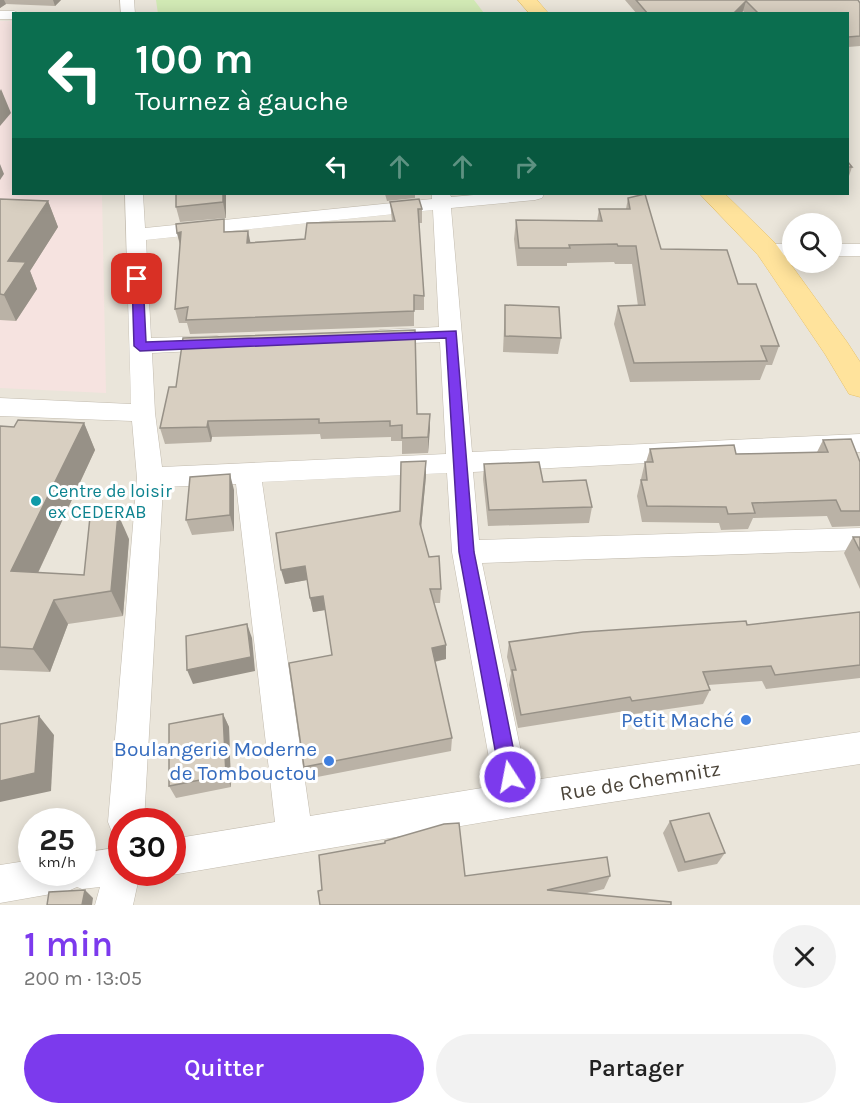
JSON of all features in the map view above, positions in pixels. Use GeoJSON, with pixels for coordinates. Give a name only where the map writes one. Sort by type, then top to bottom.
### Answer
{"type":"FeatureCollection","features":[{"type":"Feature","properties":{"kind":"main road"},"geometry":{"type":"LineString","coordinates":[[526,0],[538,12]]}},
{"type":"Feature","properties":{"kind":"main road"},"geometry":{"type":"LineString","coordinates":[[713,195],[779,250],[860,386]]}},
{"type":"Feature","properties":{"kind":"street"},"geometry":{"type":"LineString","coordinates":[[127,808],[150,477],[143,413],[134,195]]}},
{"type":"Feature","properties":{"kind":"street"},"geometry":{"type":"LineString","coordinates":[[136,235],[442,198],[512,195]]}},
{"type":"Feature","properties":{"kind":"street"},"geometry":{"type":"LineString","coordinates":[[442,198],[466,552],[514,800]]}},
{"type":"Feature","properties":{"kind":"street"},"geometry":{"type":"LineString","coordinates":[[842,250],[860,250]]}},
{"type":"Feature","properties":{"kind":"street"},"geometry":{"type":"LineString","coordinates":[[359,338],[452,334]]}},
{"type":"Feature","properties":{"kind":"street"},"geometry":{"type":"LineString","coordinates":[[140,346],[244,342]]}},
{"type":"Feature","properties":{"kind":"street"},"geometry":{"type":"LineString","coordinates":[[0,407],[143,413]]}},
{"type":"Feature","properties":{"kind":"street"},"geometry":{"type":"LineString","coordinates":[[150,477],[860,443]]}},
{"type":"Feature","properties":{"kind":"street"},"geometry":{"type":"LineString","coordinates":[[248,473],[295,838]]}},
{"type":"Feature","properties":{"kind":"street"},"geometry":{"type":"LineString","coordinates":[[466,552],[860,539]]}},
{"type":"Feature","properties":{"kind":"street","name":"Rue de Chemnitz"},"geometry":{"type":"LineString","coordinates":[[186,855],[514,800],[860,748]]}},
{"type":"Feature","properties":{"kind":"street"},"geometry":{"type":"LineString","coordinates":[[0,884],[18,881]]}},
{"type":"Feature","properties":{"kind":"street"},"geometry":{"type":"LineString","coordinates":[[114,905],[119,886]]}},
{"type":"Feature","properties":{"kind":"shaded area"},"geometry":{"type":"Polygon","coordinates":[[[0,0],[860,0],[860,905],[0,905],[0,0]]]}},
{"type":"Feature","properties":{"kind":"shaded area"},"geometry":{"type":"Polygon","coordinates":[[[0,21],[12,21],[12,195],[102,195],[106,393],[0,388],[0,21]]]}},
{"type":"Feature","properties":{"kind":"green space"},"geometry":{"type":"Polygon","coordinates":[[[156,0],[474,0],[483,12],[158,12],[156,0]]]}},
{"type":"Feature","properties":{"kind":"building"},"geometry":{"type":"Polygon","coordinates":[[[636,0],[858,0],[860,3],[860,36],[849,37],[849,12],[757,12],[746,1],[735,12],[646,12],[636,0]]]}},
{"type":"Feature","properties":{"kind":"building"},"geometry":{"type":"Polygon","coordinates":[[[176,195],[223,195],[223,202],[176,207],[176,195]]]}},
{"type":"Feature","properties":{"kind":"building"},"geometry":{"type":"Polygon","coordinates":[[[645,195],[661,249],[727,250],[738,284],[756,284],[779,346],[761,346],[767,361],[634,363],[618,306],[645,305],[636,246],[618,246],[617,244],[569,245],[570,248],[519,248],[516,220],[602,221],[599,209],[630,209],[628,198],[645,195]]]}},
{"type":"Feature","properties":{"kind":"building"},"geometry":{"type":"Polygon","coordinates":[[[0,199],[48,201],[8,261],[26,262],[4,295],[0,294],[0,199]]]}},
{"type":"Feature","properties":{"kind":"building"},"geometry":{"type":"Polygon","coordinates":[[[419,199],[422,209],[418,209],[424,296],[414,295],[414,311],[186,320],[188,307],[175,309],[181,232],[177,233],[176,224],[224,219],[224,232],[248,231],[247,243],[305,239],[307,223],[395,221],[390,202],[419,199]]]}},
{"type":"Feature","properties":{"kind":"building"},"geometry":{"type":"Polygon","coordinates":[[[505,305],[559,307],[561,338],[505,336],[505,305]]]}},
{"type":"Feature","properties":{"kind":"building"},"geometry":{"type":"Polygon","coordinates":[[[415,330],[417,414],[430,414],[428,437],[402,438],[402,425],[390,426],[390,421],[319,423],[319,419],[208,421],[207,427],[160,428],[169,387],[176,387],[183,338],[415,330]]]}},
{"type":"Feature","properties":{"kind":"building"},"geometry":{"type":"Polygon","coordinates":[[[18,420],[84,423],[11,571],[84,575],[90,517],[118,514],[111,591],[54,600],[33,649],[0,647],[0,426],[14,427],[18,420]]]}},
{"type":"Feature","properties":{"kind":"building"},"geometry":{"type":"Polygon","coordinates":[[[851,439],[860,462],[860,511],[841,511],[836,500],[752,503],[755,513],[728,514],[726,507],[647,506],[641,480],[647,480],[645,462],[653,462],[650,449],[734,445],[736,454],[828,452],[823,440],[851,439]]]}},
{"type":"Feature","properties":{"kind":"building"},"geometry":{"type":"Polygon","coordinates":[[[426,461],[420,524],[429,557],[439,556],[441,589],[430,589],[446,645],[432,648],[452,738],[304,767],[289,663],[332,655],[323,596],[310,598],[305,566],[281,570],[276,533],[400,511],[401,462],[426,461]]]}},
{"type":"Feature","properties":{"kind":"building"},"geometry":{"type":"Polygon","coordinates":[[[539,462],[543,482],[586,480],[592,507],[489,510],[484,464],[539,462]]]}},
{"type":"Feature","properties":{"kind":"building"},"geometry":{"type":"Polygon","coordinates":[[[230,474],[230,515],[186,520],[190,477],[230,474]]]}},
{"type":"Feature","properties":{"kind":"building"},"geometry":{"type":"Polygon","coordinates":[[[853,537],[860,537],[860,551],[853,537]]]}},
{"type":"Feature","properties":{"kind":"building"},"geometry":{"type":"Polygon","coordinates":[[[860,612],[860,665],[775,675],[771,666],[703,672],[710,690],[632,701],[630,697],[521,715],[512,670],[516,670],[509,642],[583,632],[746,621],[747,625],[860,612]]]}},
{"type":"Feature","properties":{"kind":"building"},"geometry":{"type":"Polygon","coordinates":[[[247,624],[251,657],[187,670],[186,636],[247,624]]]}},
{"type":"Feature","properties":{"kind":"building"},"geometry":{"type":"Polygon","coordinates":[[[223,714],[226,775],[169,786],[169,724],[223,714]]]}},
{"type":"Feature","properties":{"kind":"building"},"geometry":{"type":"Polygon","coordinates":[[[39,716],[35,773],[0,781],[0,724],[39,716]]]}},
{"type":"Feature","properties":{"kind":"building"},"geometry":{"type":"Polygon","coordinates":[[[709,813],[725,853],[685,862],[670,821],[709,813]]]}},
{"type":"Feature","properties":{"kind":"building"},"geometry":{"type":"Polygon","coordinates":[[[459,823],[465,876],[607,857],[610,876],[547,890],[671,902],[671,905],[320,905],[318,891],[322,890],[319,855],[385,843],[385,841],[444,824],[459,823]]]}},
{"type":"Feature","properties":{"kind":"building"},"geometry":{"type":"Polygon","coordinates":[[[85,890],[82,905],[47,905],[49,892],[85,890]]]}},
{"type":"Feature","properties":{"kind":"place","name":"Centre de loisir ex CEDERAB"},"geometry":{"type":"Point","coordinates":[36,501]}},
{"type":"Feature","properties":{"kind":"place","name":"Petit Maché"},"geometry":{"type":"Point","coordinates":[746,720]}},
{"type":"Feature","properties":{"kind":"place","name":"Boulangerie Moderne de Tombouctou"},"geometry":{"type":"Point","coordinates":[329,761]}},
{"type":"Feature","properties":{"kind":"route"},"geometry":{"type":"LineString","coordinates":[[137,279],[140,346],[452,334],[466,552],[510,777]]}}]}
